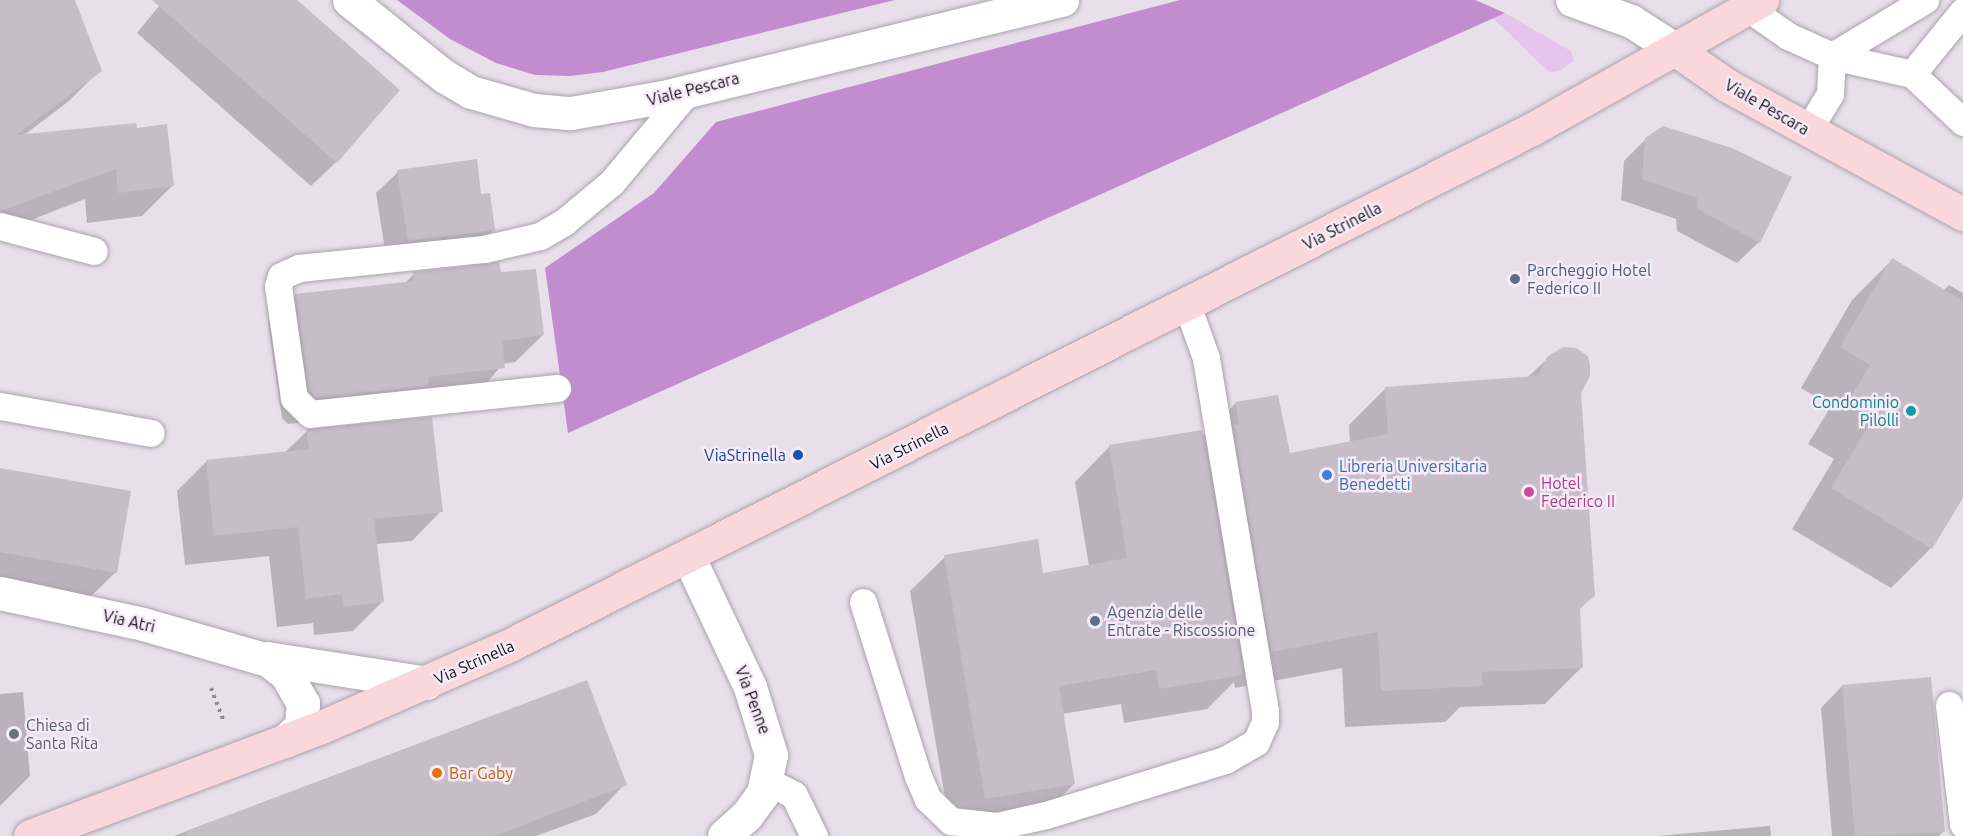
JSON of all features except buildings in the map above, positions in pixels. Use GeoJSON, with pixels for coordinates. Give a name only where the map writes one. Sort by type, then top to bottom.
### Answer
{"type":"FeatureCollection","features":[{"type":"Feature","properties":{"kind":"main road","name":"Via Strinella"},"geometry":{"type":"LineString","coordinates":[[30,836],[344,718],[426,683],[689,558],[1557,116],[1755,4]]}},
{"type":"Feature","properties":{"kind":"main road","name":"Viale Pescara"},"geometry":{"type":"LineString","coordinates":[[1676,50],[1728,86],[1963,214]]}},
{"type":"Feature","properties":{"kind":"street","name":"Viale Pescara"},"geometry":{"type":"LineString","coordinates":[[349,0],[444,76],[471,92],[514,105],[553,112],[592,112],[1062,0]]}},
{"type":"Feature","properties":{"kind":"street","name":"Viale Pescara"},"geometry":{"type":"LineString","coordinates":[[1572,0],[1631,21],[1676,50]]}},
{"type":"Feature","properties":{"kind":"street","name":"Via Penne"},"geometry":{"type":"LineString","coordinates":[[689,558],[765,726],[771,755],[767,781],[752,810],[724,836]]}},
{"type":"Feature","properties":{"kind":"street","name":"Via Atri"},"geometry":{"type":"LineString","coordinates":[[0,593],[190,636],[257,656],[282,670],[297,674],[320,708],[344,718]]}},
{"type":"Feature","properties":{"kind":"street"},"geometry":{"type":"LineString","coordinates":[[285,741],[299,730],[304,717],[297,674],[426,683]]}},
{"type":"Feature","properties":{"kind":"lane"},"geometry":{"type":"LineString","coordinates":[[1832,56],[1925,0]]}},
{"type":"Feature","properties":{"kind":"lane"},"geometry":{"type":"LineString","coordinates":[[1755,4],[1788,36],[1832,56],[1912,74],[1963,122]]}},
{"type":"Feature","properties":{"kind":"lane"},"geometry":{"type":"LineString","coordinates":[[1912,74],[1954,17],[1963,11]]}},
{"type":"Feature","properties":{"kind":"lane"},"geometry":{"type":"LineString","coordinates":[[1808,130],[1830,94],[1832,56]]}},
{"type":"Feature","properties":{"kind":"lane"},"geometry":{"type":"LineString","coordinates":[[557,388],[309,414],[294,398],[278,286],[281,276],[299,268],[484,249],[540,236],[564,222],[612,182],[687,91]]}},
{"type":"Feature","properties":{"kind":"lane"},"geometry":{"type":"LineString","coordinates":[[0,226],[94,251]]}},
{"type":"Feature","properties":{"kind":"lane"},"geometry":{"type":"LineString","coordinates":[[863,602],[918,776],[928,799],[951,821],[997,826],[1046,815],[1225,760],[1256,742],[1265,722],[1263,700],[1206,358],[1187,305]]}},
{"type":"Feature","properties":{"kind":"lane"},"geometry":{"type":"LineString","coordinates":[[0,406],[152,433]]}},
{"type":"Feature","properties":{"kind":"lane"},"geometry":{"type":"LineString","coordinates":[[1949,705],[1963,824]]}},
{"type":"Feature","properties":{"kind":"lane"},"geometry":{"type":"LineString","coordinates":[[767,781],[794,795],[814,836]]}},
{"type":"Feature","properties":{"kind":"path"},"geometry":{"type":"LineString","coordinates":[[190,636],[239,759]]}},
{"type":"Feature","properties":{"kind":"shaded area"},"geometry":{"type":"Polygon","coordinates":[[[397,0],[895,0],[603,72],[570,76],[535,75],[496,63],[450,39],[397,0]]]}},
{"type":"Feature","properties":{"kind":"shaded area"},"geometry":{"type":"Polygon","coordinates":[[[1180,0],[1475,0],[1505,13],[568,433],[545,268],[654,193],[716,122],[1180,0]]]}},
{"type":"Feature","properties":{"kind":"shaded area"},"geometry":{"type":"Polygon","coordinates":[[[1505,13],[1571,51],[1574,61],[1559,71],[1549,72],[1493,18],[1505,13]]]}},
{"type":"Feature","properties":{"kind":"place","name":"Parcheggio Hotel Federico II"},"geometry":{"type":"Point","coordinates":[1515,279]}},
{"type":"Feature","properties":{"kind":"place","name":"Condominio Pilolli"},"geometry":{"type":"Point","coordinates":[1911,411]}},
{"type":"Feature","properties":{"kind":"place","name":"ViaStrinella"},"geometry":{"type":"Point","coordinates":[798,455]}},
{"type":"Feature","properties":{"kind":"place","name":"Libreria Universitaria Benedetti"},"geometry":{"type":"Point","coordinates":[1327,475]}},
{"type":"Feature","properties":{"kind":"place","name":"Hotel Federico II"},"geometry":{"type":"Point","coordinates":[1529,492]}},
{"type":"Feature","properties":{"kind":"place","name":"Agenzia delle Entrate - Riscossione"},"geometry":{"type":"Point","coordinates":[1095,621]}},
{"type":"Feature","properties":{"kind":"place","name":"Chiesa di Santa Rita"},"geometry":{"type":"Point","coordinates":[14,734]}},
{"type":"Feature","properties":{"kind":"place","name":"Bar Gaby"},"geometry":{"type":"Point","coordinates":[437,773]}}]}
